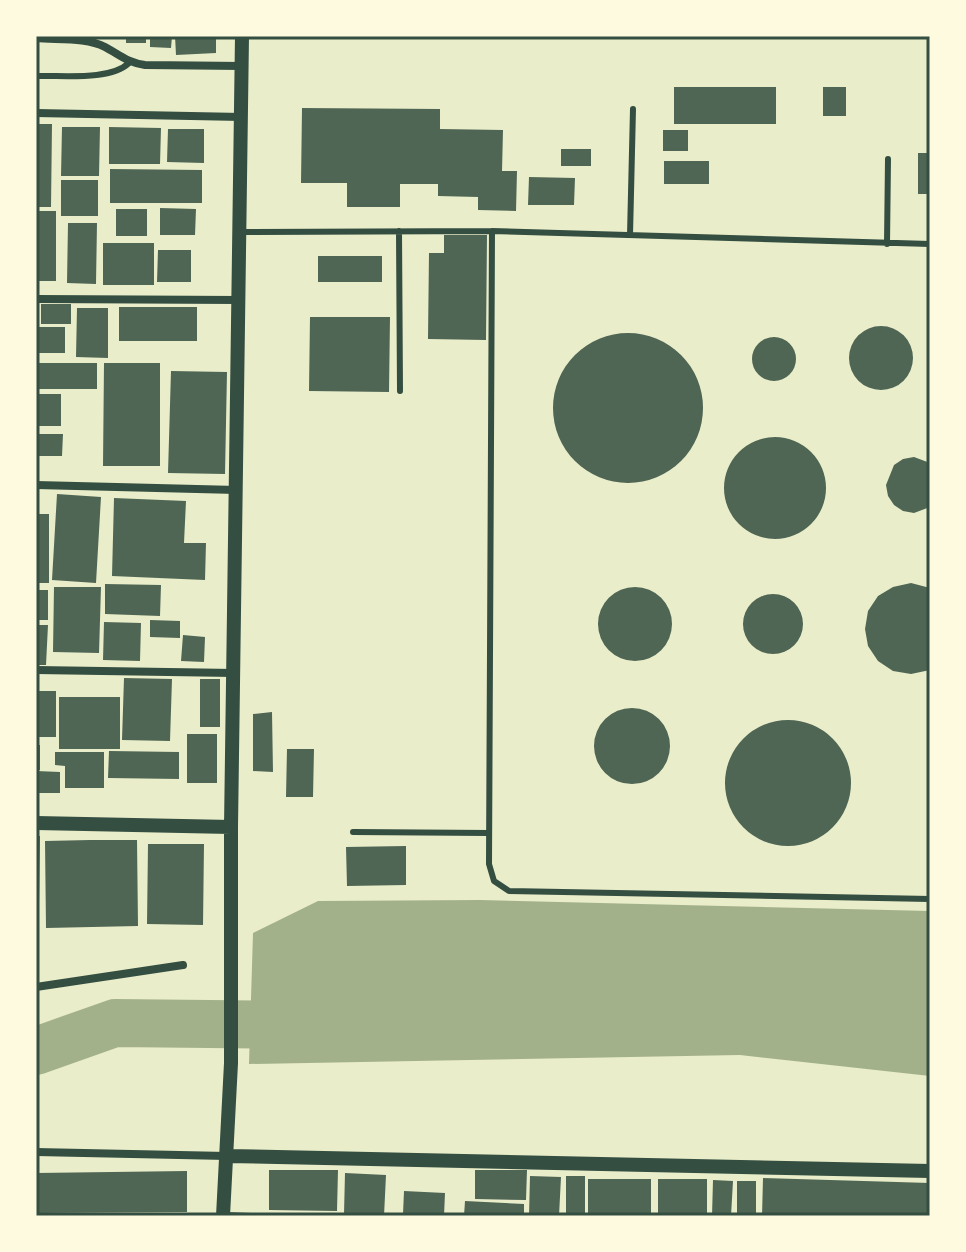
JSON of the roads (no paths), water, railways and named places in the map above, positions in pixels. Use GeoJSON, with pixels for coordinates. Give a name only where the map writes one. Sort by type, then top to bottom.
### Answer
{"type":"FeatureCollection","features":[{"type":"Feature","properties":{"kind":"street"},"geometry":{"type":"LineString","coordinates":[[224,1215],[231,976],[242,36]]}},
{"type":"Feature","properties":{"kind":"street"},"geometry":{"type":"LineString","coordinates":[[36,38],[92,43],[105,47],[129,63],[242,66]]}},
{"type":"Feature","properties":{"kind":"street"},"geometry":{"type":"LineString","coordinates":[[36,113],[242,117]]}},
{"type":"Feature","properties":{"kind":"street"},"geometry":{"type":"LineString","coordinates":[[36,299],[239,300]]}},
{"type":"Feature","properties":{"kind":"street"},"geometry":{"type":"LineString","coordinates":[[36,485],[237,490]]}},
{"type":"Feature","properties":{"kind":"street"},"geometry":{"type":"LineString","coordinates":[[36,670],[234,673]]}},
{"type":"Feature","properties":{"kind":"street"},"geometry":{"type":"LineString","coordinates":[[36,823],[231,827]]}},
{"type":"Feature","properties":{"kind":"street"},"geometry":{"type":"LineString","coordinates":[[36,987],[183,965]]}},
{"type":"Feature","properties":{"kind":"street"},"geometry":{"type":"LineString","coordinates":[[36,1152],[930,1171]]}},
{"type":"Feature","properties":{"kind":"lane"},"geometry":{"type":"LineString","coordinates":[[36,76],[106,74],[120,70],[129,63]]}},
{"type":"Feature","properties":{"kind":"lane"},"geometry":{"type":"LineString","coordinates":[[630,235],[633,109]]}},
{"type":"Feature","properties":{"kind":"lane"},"geometry":{"type":"LineString","coordinates":[[887,244],[888,159]]}},
{"type":"Feature","properties":{"kind":"lane"},"geometry":{"type":"LineString","coordinates":[[399,231],[400,391]]}},
{"type":"Feature","properties":{"kind":"lane"},"geometry":{"type":"LineString","coordinates":[[492,231],[489,864],[494,881],[509,891],[930,899]]}},
{"type":"Feature","properties":{"kind":"lane"},"geometry":{"type":"LineString","coordinates":[[240,232],[492,231],[930,244]]}},
{"type":"Feature","properties":{"kind":"lane"},"geometry":{"type":"LineString","coordinates":[[353,832],[489,833]]}},
{"type":"Feature","properties":{"kind":"lane"},"geometry":{"type":"LineString","coordinates":[[224,1215],[251,1216]]}},
{"type":"Feature","properties":{"kind":"waterway"},"geometry":{"type":"LineString","coordinates":[[36,1051],[115,1023],[314,1025]]}}]}
